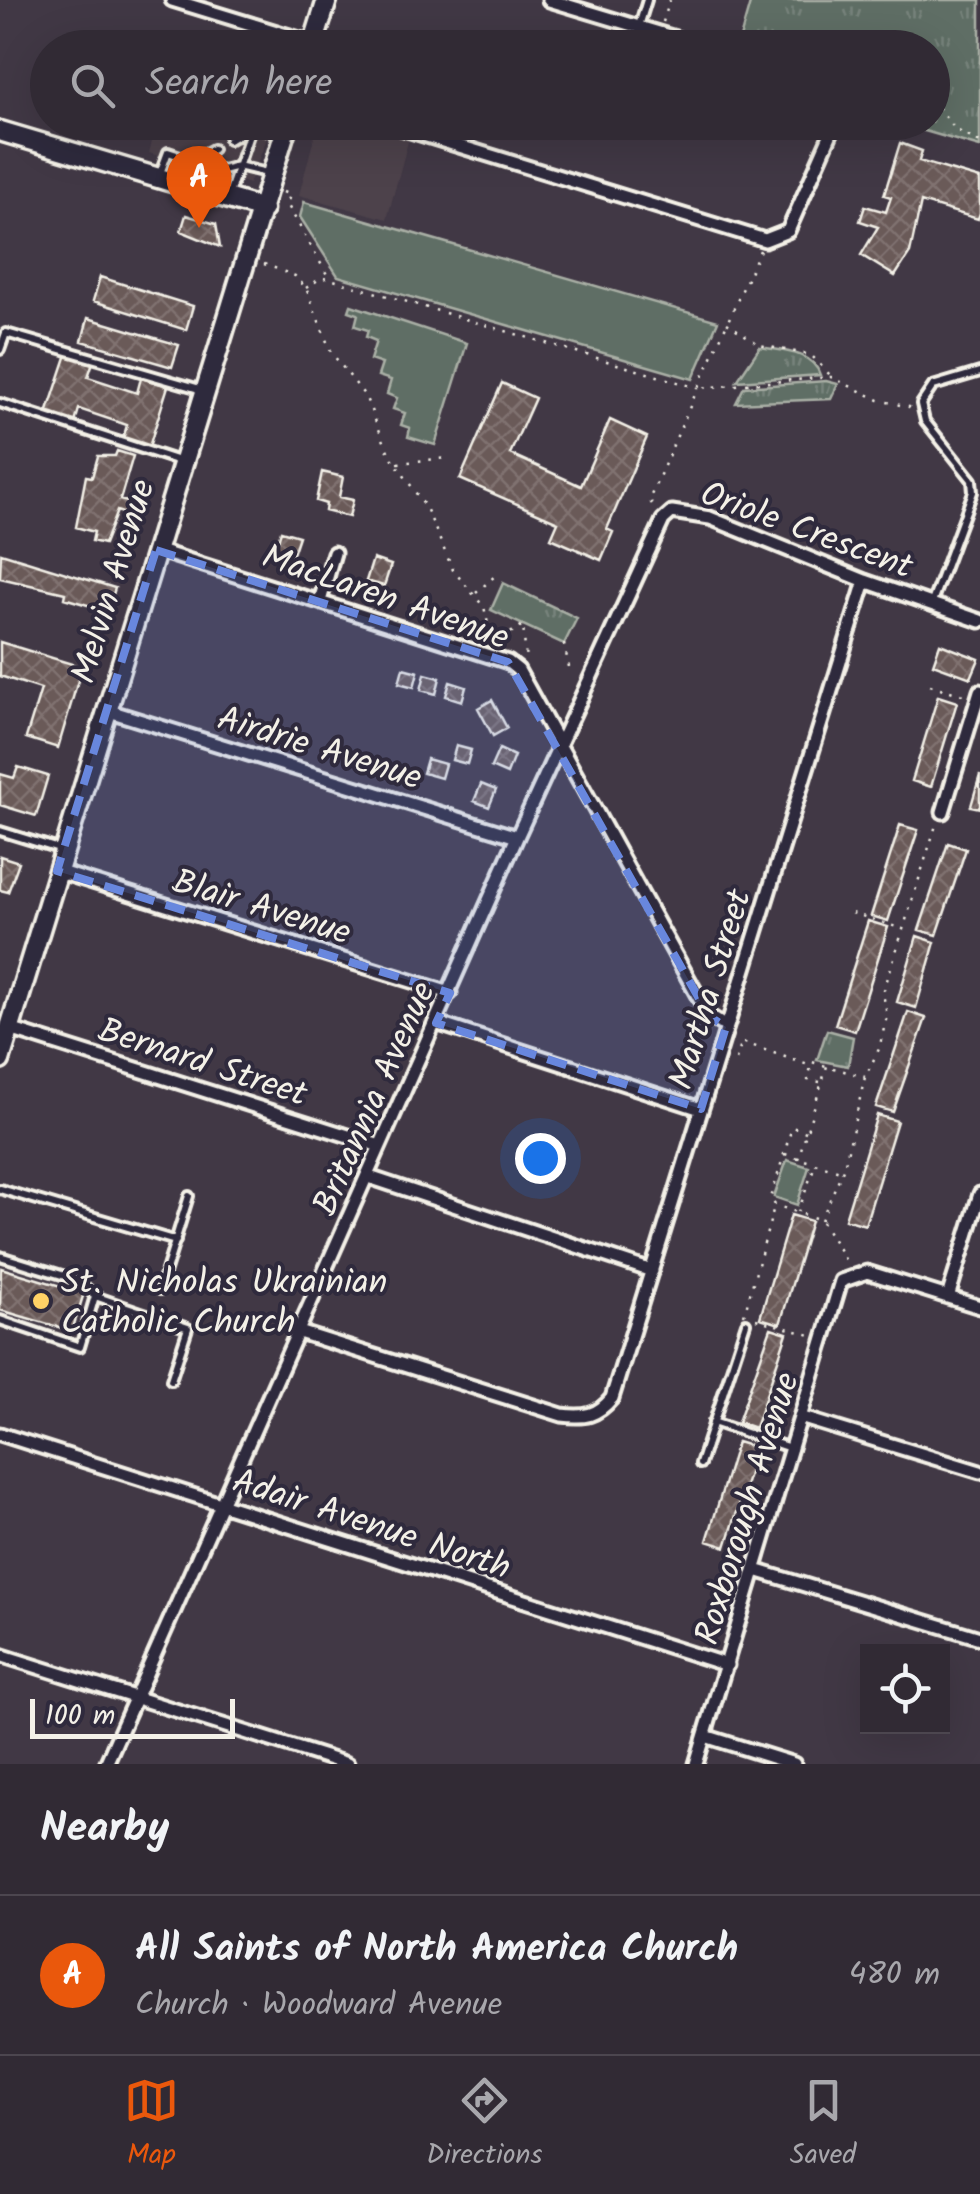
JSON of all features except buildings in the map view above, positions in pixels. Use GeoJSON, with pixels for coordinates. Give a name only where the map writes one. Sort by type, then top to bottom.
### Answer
{"type":"FeatureCollection","features":[{"type":"Feature","properties":{"kind":"street"},"geometry":{"type":"LineString","coordinates":[[172,0],[266,30]]}},
{"type":"Feature","properties":{"kind":"street"},"geometry":{"type":"LineString","coordinates":[[318,30],[327,0]]}},
{"type":"Feature","properties":{"kind":"street"},"geometry":{"type":"LineString","coordinates":[[549,0],[650,30]]}},
{"type":"Feature","properties":{"kind":"street"},"geometry":{"type":"LineString","coordinates":[[0,131],[30,140]]}},
{"type":"Feature","properties":{"kind":"street"},"geometry":{"type":"LineString","coordinates":[[31,140],[263,209]]}},
{"type":"Feature","properties":{"kind":"street","name":"Melvin Avenue"},"geometry":{"type":"LineString","coordinates":[[0,1060],[183,462],[263,209],[277,183],[284,140]]}},
{"type":"Feature","properties":{"kind":"street"},"geometry":{"type":"LineString","coordinates":[[442,140],[771,239],[791,225],[828,140]]}},
{"type":"Feature","properties":{"kind":"street","name":"Oriole Crescent"},"geometry":{"type":"LineString","coordinates":[[668,516],[710,518],[865,581],[980,620]]}},
{"type":"Feature","properties":{"kind":"street","name":"Britannia Avenue"},"geometry":{"type":"LineString","coordinates":[[106,1764],[517,837],[668,516]]}},
{"type":"Feature","properties":{"kind":"street","name":"MacLaren Avenue"},"geometry":{"type":"LineString","coordinates":[[156,550],[320,602],[493,650],[508,662],[524,682],[709,1016],[726,1027]]}},
{"type":"Feature","properties":{"kind":"street"},"geometry":{"type":"LineString","coordinates":[[320,602],[334,554]]}},
{"type":"Feature","properties":{"kind":"street","name":"Martha Street"},"geometry":{"type":"LineString","coordinates":[[298,1332],[562,1415],[581,1418],[601,1412],[612,1398],[865,581]]}},
{"type":"Feature","properties":{"kind":"street"},"geometry":{"type":"LineString","coordinates":[[943,812],[979,695]]}},
{"type":"Feature","properties":{"kind":"street","name":"Airdrie Avenue"},"geometry":{"type":"LineString","coordinates":[[106,710],[517,837]]}},
{"type":"Feature","properties":{"kind":"street","name":"Blair Avenue"},"geometry":{"type":"LineString","coordinates":[[57,871],[450,993]]}},
{"type":"Feature","properties":{"kind":"street"},"geometry":{"type":"LineString","coordinates":[[436,1023],[700,1109]]}},
{"type":"Feature","properties":{"kind":"street","name":"Bernard Street"},"geometry":{"type":"LineString","coordinates":[[10,1029],[380,1146]]}},
{"type":"Feature","properties":{"kind":"street"},"geometry":{"type":"LineString","coordinates":[[369,1178],[652,1271]]}},
{"type":"Feature","properties":{"kind":"street"},"geometry":{"type":"LineString","coordinates":[[948,1298],[980,1194]]}},
{"type":"Feature","properties":{"kind":"street"},"geometry":{"type":"LineString","coordinates":[[853,1274],[867,1272],[980,1308]]}},
{"type":"Feature","properties":{"kind":"street","name":"Roxborough Avenue"},"geometry":{"type":"LineString","coordinates":[[696,1764],[804,1418],[842,1281],[853,1274]]}},
{"type":"Feature","properties":{"kind":"street"},"geometry":{"type":"LineString","coordinates":[[804,1418],[980,1472]]}},
{"type":"Feature","properties":{"kind":"street","name":"Adair Avenue North"},"geometry":{"type":"LineString","coordinates":[[0,1434],[727,1665]]}},
{"type":"Feature","properties":{"kind":"street"},"geometry":{"type":"LineString","coordinates":[[756,1570],[980,1638]]}},
{"type":"Feature","properties":{"kind":"street"},"geometry":{"type":"LineString","coordinates":[[0,1655],[347,1764]]}},
{"type":"Feature","properties":{"kind":"street"},"geometry":{"type":"LineString","coordinates":[[705,1736],[794,1764]]}},
{"type":"Feature","properties":{"kind":"lane"},"geometry":{"type":"LineString","coordinates":[[639,27],[647,0]]}},
{"type":"Feature","properties":{"kind":"lane"},"geometry":{"type":"LineString","coordinates":[[228,198],[247,140]]}},
{"type":"Feature","properties":{"kind":"lane"},"geometry":{"type":"LineString","coordinates":[[192,160],[212,149]]}},
{"type":"Feature","properties":{"kind":"lane"},"geometry":{"type":"LineString","coordinates":[[159,177],[168,152],[222,170],[238,166],[277,183]]}},
{"type":"Feature","properties":{"kind":"lane"},"geometry":{"type":"LineString","coordinates":[[0,350],[6,332],[206,391]]}},
{"type":"Feature","properties":{"kind":"lane"},"geometry":{"type":"LineString","coordinates":[[932,602],[973,492],[972,480],[925,421],[922,408],[926,392],[934,386],[980,372]]}},
{"type":"Feature","properties":{"kind":"lane"},"geometry":{"type":"LineString","coordinates":[[0,402],[183,462]]}},
{"type":"Feature","properties":{"kind":"lane"},"geometry":{"type":"LineString","coordinates":[[0,831],[63,850]]}},
{"type":"Feature","properties":{"kind":"lane"},"geometry":{"type":"LineString","coordinates":[[0,1189],[176,1240]]}},
{"type":"Feature","properties":{"kind":"lane"},"geometry":{"type":"LineString","coordinates":[[160,1290],[190,1196]]}},
{"type":"Feature","properties":{"kind":"lane"},"geometry":{"type":"LineString","coordinates":[[0,1256],[78,1280],[95,1296],[188,1328],[172,1380]]}},
{"type":"Feature","properties":{"kind":"lane"},"geometry":{"type":"LineString","coordinates":[[0,1320],[80,1347],[95,1296]]}},
{"type":"Feature","properties":{"kind":"lane"},"geometry":{"type":"LineString","coordinates":[[700,1464],[746,1323]]}},
{"type":"Feature","properties":{"kind":"lane"},"geometry":{"type":"LineString","coordinates":[[713,1422],[793,1450]]}},
{"type":"Feature","properties":{"kind":"path"},"geometry":{"type":"LineString","coordinates":[[661,30],[670,0]]}},
{"type":"Feature","properties":{"kind":"path"},"geometry":{"type":"LineString","coordinates":[[950,122],[980,143]]}},
{"type":"Feature","properties":{"kind":"path"},"geometry":{"type":"LineString","coordinates":[[277,183],[290,194],[287,204],[330,279]]}},
{"type":"Feature","properties":{"kind":"path"},"geometry":{"type":"LineString","coordinates":[[668,516],[649,500],[726,322],[771,239]]}},
{"type":"Feature","properties":{"kind":"path"},"geometry":{"type":"LineString","coordinates":[[248,260],[282,269],[306,288],[331,352],[365,396],[396,463],[426,508],[453,570],[475,594],[492,630],[493,650]]}},
{"type":"Feature","properties":{"kind":"path"},"geometry":{"type":"LineString","coordinates":[[306,288],[322,278],[330,279],[698,388],[832,377]]}},
{"type":"Feature","properties":{"kind":"path"},"geometry":{"type":"LineString","coordinates":[[726,322],[760,345],[811,355],[832,377],[878,400],[922,408]]}},
{"type":"Feature","properties":{"kind":"path"},"geometry":{"type":"LineString","coordinates":[[396,463],[446,458]]}},
{"type":"Feature","properties":{"kind":"path"},"geometry":{"type":"LineString","coordinates":[[475,594],[498,574]]}},
{"type":"Feature","properties":{"kind":"path"},"geometry":{"type":"LineString","coordinates":[[493,650],[523,626],[524,682]]}},
{"type":"Feature","properties":{"kind":"path"},"geometry":{"type":"LineString","coordinates":[[564,644],[569,667]]}},
{"type":"Feature","properties":{"kind":"path"},"geometry":{"type":"LineString","coordinates":[[930,685],[979,695]]}},
{"type":"Feature","properties":{"kind":"path"},"geometry":{"type":"LineString","coordinates":[[821,1220],[842,1172],[866,1076],[879,1049],[887,1016],[883,993],[943,812]]}},
{"type":"Feature","properties":{"kind":"path"},"geometry":{"type":"LineString","coordinates":[[852,913],[903,929]]}},
{"type":"Feature","properties":{"kind":"path"},"geometry":{"type":"LineString","coordinates":[[736,1060],[742,1042],[811,1066]]}},
{"type":"Feature","properties":{"kind":"path"},"geometry":{"type":"LineString","coordinates":[[821,1082],[808,1080],[812,1062],[866,1076]]}},
{"type":"Feature","properties":{"kind":"path"},"geometry":{"type":"LineString","coordinates":[[798,1158],[826,1066]]}},
{"type":"Feature","properties":{"kind":"path"},"geometry":{"type":"LineString","coordinates":[[806,1132],[792,1126],[770,1198],[775,1204],[821,1220],[853,1274]]}},
{"type":"Feature","properties":{"kind":"path"},"geometry":{"type":"LineString","coordinates":[[784,1154],[842,1172]]}},
{"type":"Feature","properties":{"kind":"path"},"geometry":{"type":"LineString","coordinates":[[798,1212],[815,1164]]}},
{"type":"Feature","properties":{"kind":"path"},"geometry":{"type":"LineString","coordinates":[[775,1204],[744,1316],[826,1340]]}},
{"type":"Feature","properties":{"kind":"highlighted area"},"geometry":{"type":"Polygon","coordinates":[[[156,550],[508,662],[709,1016],[726,1027],[701,1109],[436,1023],[450,993],[57,871],[156,550]]]}},
{"type":"Feature","properties":{"kind":"shaded area"},"geometry":{"type":"Polygon","coordinates":[[[152,140],[266,140],[249,184],[149,153],[152,140]]]}},
{"type":"Feature","properties":{"kind":"shaded area"},"geometry":{"type":"Polygon","coordinates":[[[314,140],[408,140],[387,219],[299,195],[314,140]]]}},
{"type":"Feature","properties":{"kind":"green space"},"geometry":{"type":"Polygon","coordinates":[[[751,0],[980,0],[980,147],[950,138],[950,30],[742,30],[751,0]]]}},
{"type":"Feature","properties":{"kind":"green space"},"geometry":{"type":"Polygon","coordinates":[[[304,202],[718,321],[693,379],[338,276],[300,217],[304,202]]]}},
{"type":"Feature","properties":{"kind":"green space"},"geometry":{"type":"Polygon","coordinates":[[[351,305],[467,343],[435,445],[408,437],[410,428],[401,425],[405,413],[393,409],[397,398],[387,394],[391,380],[378,376],[382,364],[370,360],[376,341],[366,337],[368,330],[355,326],[358,314],[349,311],[351,305]]]}},
{"type":"Feature","properties":{"kind":"green space"},"geometry":{"type":"Polygon","coordinates":[[[760,347],[803,357],[811,361],[820,375],[737,381],[760,347]]]}},
{"type":"Feature","properties":{"kind":"green space"},"geometry":{"type":"Polygon","coordinates":[[[826,381],[838,384],[831,399],[736,403],[744,387],[826,381]]]}},
{"type":"Feature","properties":{"kind":"green space"},"geometry":{"type":"Polygon","coordinates":[[[503,583],[577,618],[564,644],[491,610],[503,583]]]}},
{"type":"Feature","properties":{"kind":"green space"},"geometry":{"type":"Polygon","coordinates":[[[827,1030],[853,1037],[848,1066],[817,1060],[827,1030]]]}},
{"type":"Feature","properties":{"kind":"green space"},"geometry":{"type":"Polygon","coordinates":[[[787,1160],[809,1167],[797,1205],[774,1197],[787,1160]]]}},
{"type":"Feature","properties":{"kind":"place","name":"All Saints of North America Church"},"geometry":{"type":"Point","coordinates":[199,228]}},
{"type":"Feature","properties":{"kind":"place","name":"St. Nicholas Ukrainian Catholic Church"},"geometry":{"type":"Point","coordinates":[41,1301]}}]}
